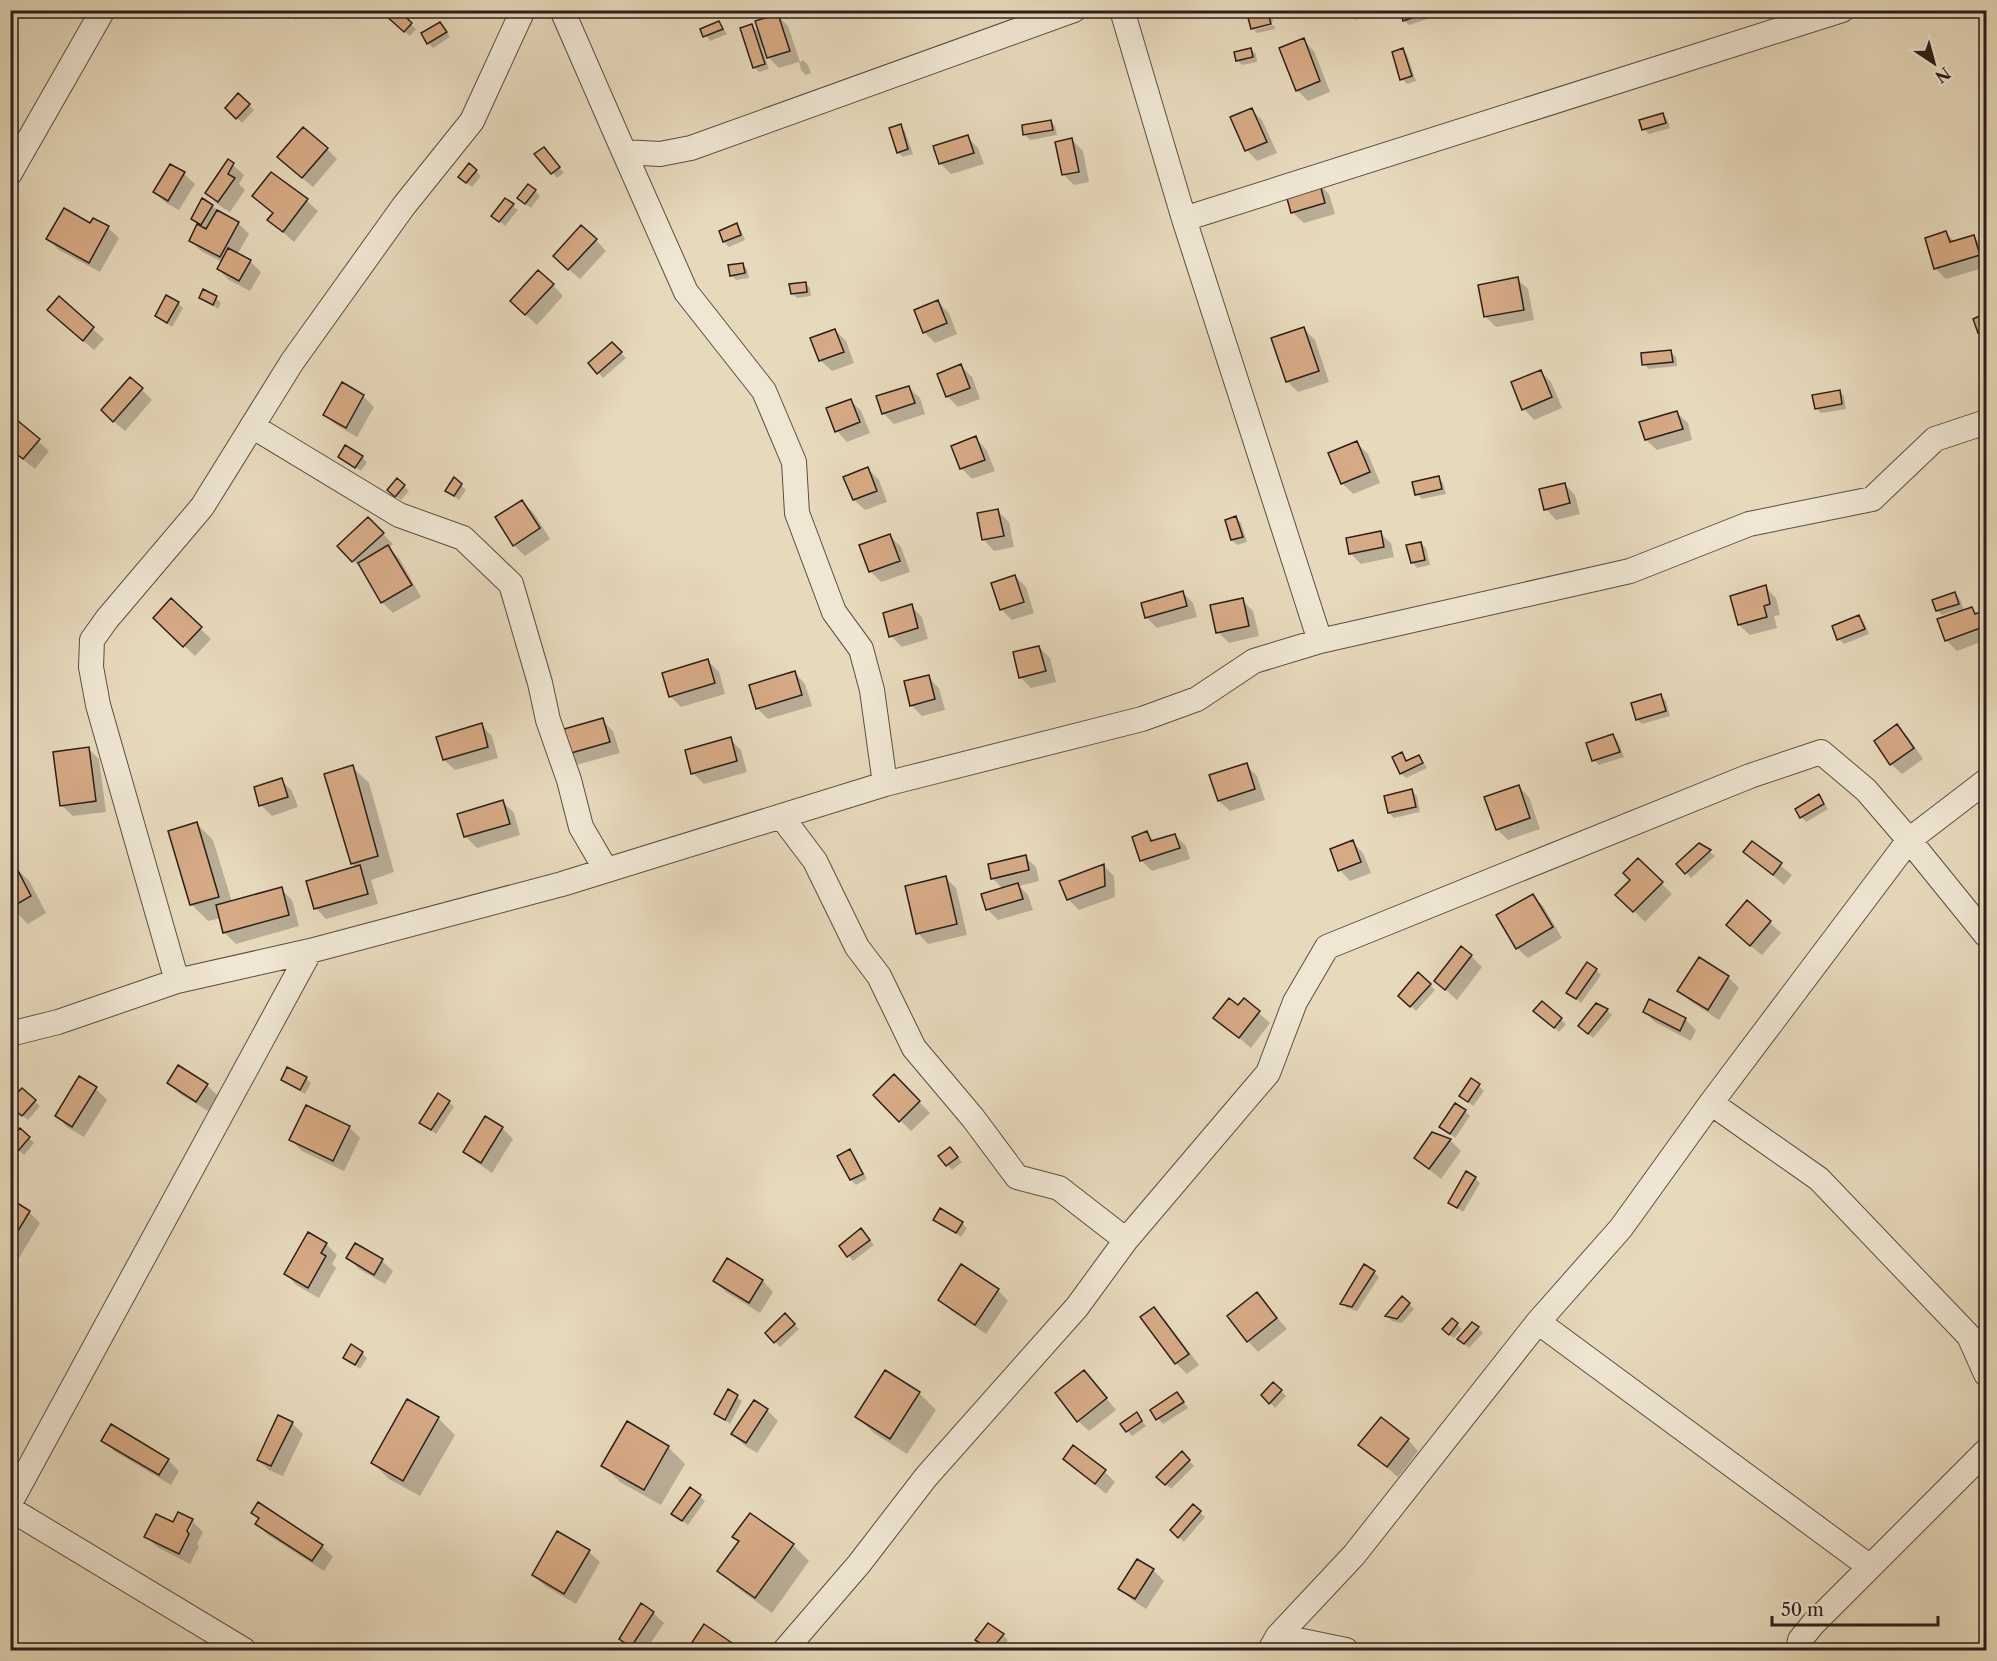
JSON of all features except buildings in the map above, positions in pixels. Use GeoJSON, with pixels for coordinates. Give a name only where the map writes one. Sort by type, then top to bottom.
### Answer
{"type":"FeatureCollection","features":[{"type":"Feature","properties":{"kind":"street"},"geometry":{"type":"LineString","coordinates":[[10,173],[103,10]]}},
{"type":"Feature","properties":{"kind":"street"},"geometry":{"type":"LineString","coordinates":[[177,981],[98,705],[91,667],[92,640],[107,619],[202,507],[292,362],[403,207],[472,121],[523,10]]}},
{"type":"Feature","properties":{"kind":"street"},"geometry":{"type":"LineString","coordinates":[[562,10],[686,292],[764,391],[794,462],[797,513],[834,612],[861,649],[872,690],[885,784]]}},
{"type":"Feature","properties":{"kind":"street"},"geometry":{"type":"LineString","coordinates":[[624,152],[660,154],[690,148],[1074,10]]}},
{"type":"Feature","properties":{"kind":"street"},"geometry":{"type":"LineString","coordinates":[[1122,10],[1184,219],[1320,641]]}},
{"type":"Feature","properties":{"kind":"street"},"geometry":{"type":"LineString","coordinates":[[1184,219],[1842,10]]}},
{"type":"Feature","properties":{"kind":"street"},"geometry":{"type":"LineString","coordinates":[[10,1035],[58,1022],[177,981],[310,951],[562,884],[885,784],[1142,720],[1197,699],[1254,661],[1320,641],[1630,571],[1749,524],[1872,500],[1935,439],[1986,422]]}},
{"type":"Feature","properties":{"kind":"street"},"geometry":{"type":"LineString","coordinates":[[252,426],[399,515],[463,538],[511,584],[540,683],[548,720],[569,780],[581,827],[606,870]]}},
{"type":"Feature","properties":{"kind":"street"},"geometry":{"type":"LineString","coordinates":[[785,1650],[859,1564],[926,1477],[1077,1307],[1126,1240],[1268,1073],[1295,1002],[1328,947],[1739,780],[1821,752],[1866,790],[1986,935]]}},
{"type":"Feature","properties":{"kind":"street"},"geometry":{"type":"LineString","coordinates":[[1274,1643],[1354,1555],[1538,1322],[1621,1228],[1711,1103],[1909,840],[1986,781]]}},
{"type":"Feature","properties":{"kind":"street"},"geometry":{"type":"LineString","coordinates":[[780,816],[815,861],[857,947],[879,976],[914,1048],[973,1118],[1017,1177],[1059,1188],[1126,1240]]}},
{"type":"Feature","properties":{"kind":"street"},"geometry":{"type":"LineString","coordinates":[[10,1503],[310,951]]}},
{"type":"Feature","properties":{"kind":"street"},"geometry":{"type":"LineString","coordinates":[[1711,1103],[1819,1179],[1969,1336],[1986,1374]]}},
{"type":"Feature","properties":{"kind":"street"},"geometry":{"type":"LineString","coordinates":[[1538,1322],[1870,1567]]}},
{"type":"Feature","properties":{"kind":"street"},"geometry":{"type":"LineString","coordinates":[[1795,1647],[1870,1567],[1986,1451]]}},
{"type":"Feature","properties":{"kind":"street"},"geometry":{"type":"LineString","coordinates":[[10,1509],[244,1650]]}},
{"type":"Feature","properties":{"kind":"street"},"geometry":{"type":"LineString","coordinates":[[1274,1643],[1346,1650]]}}]}
